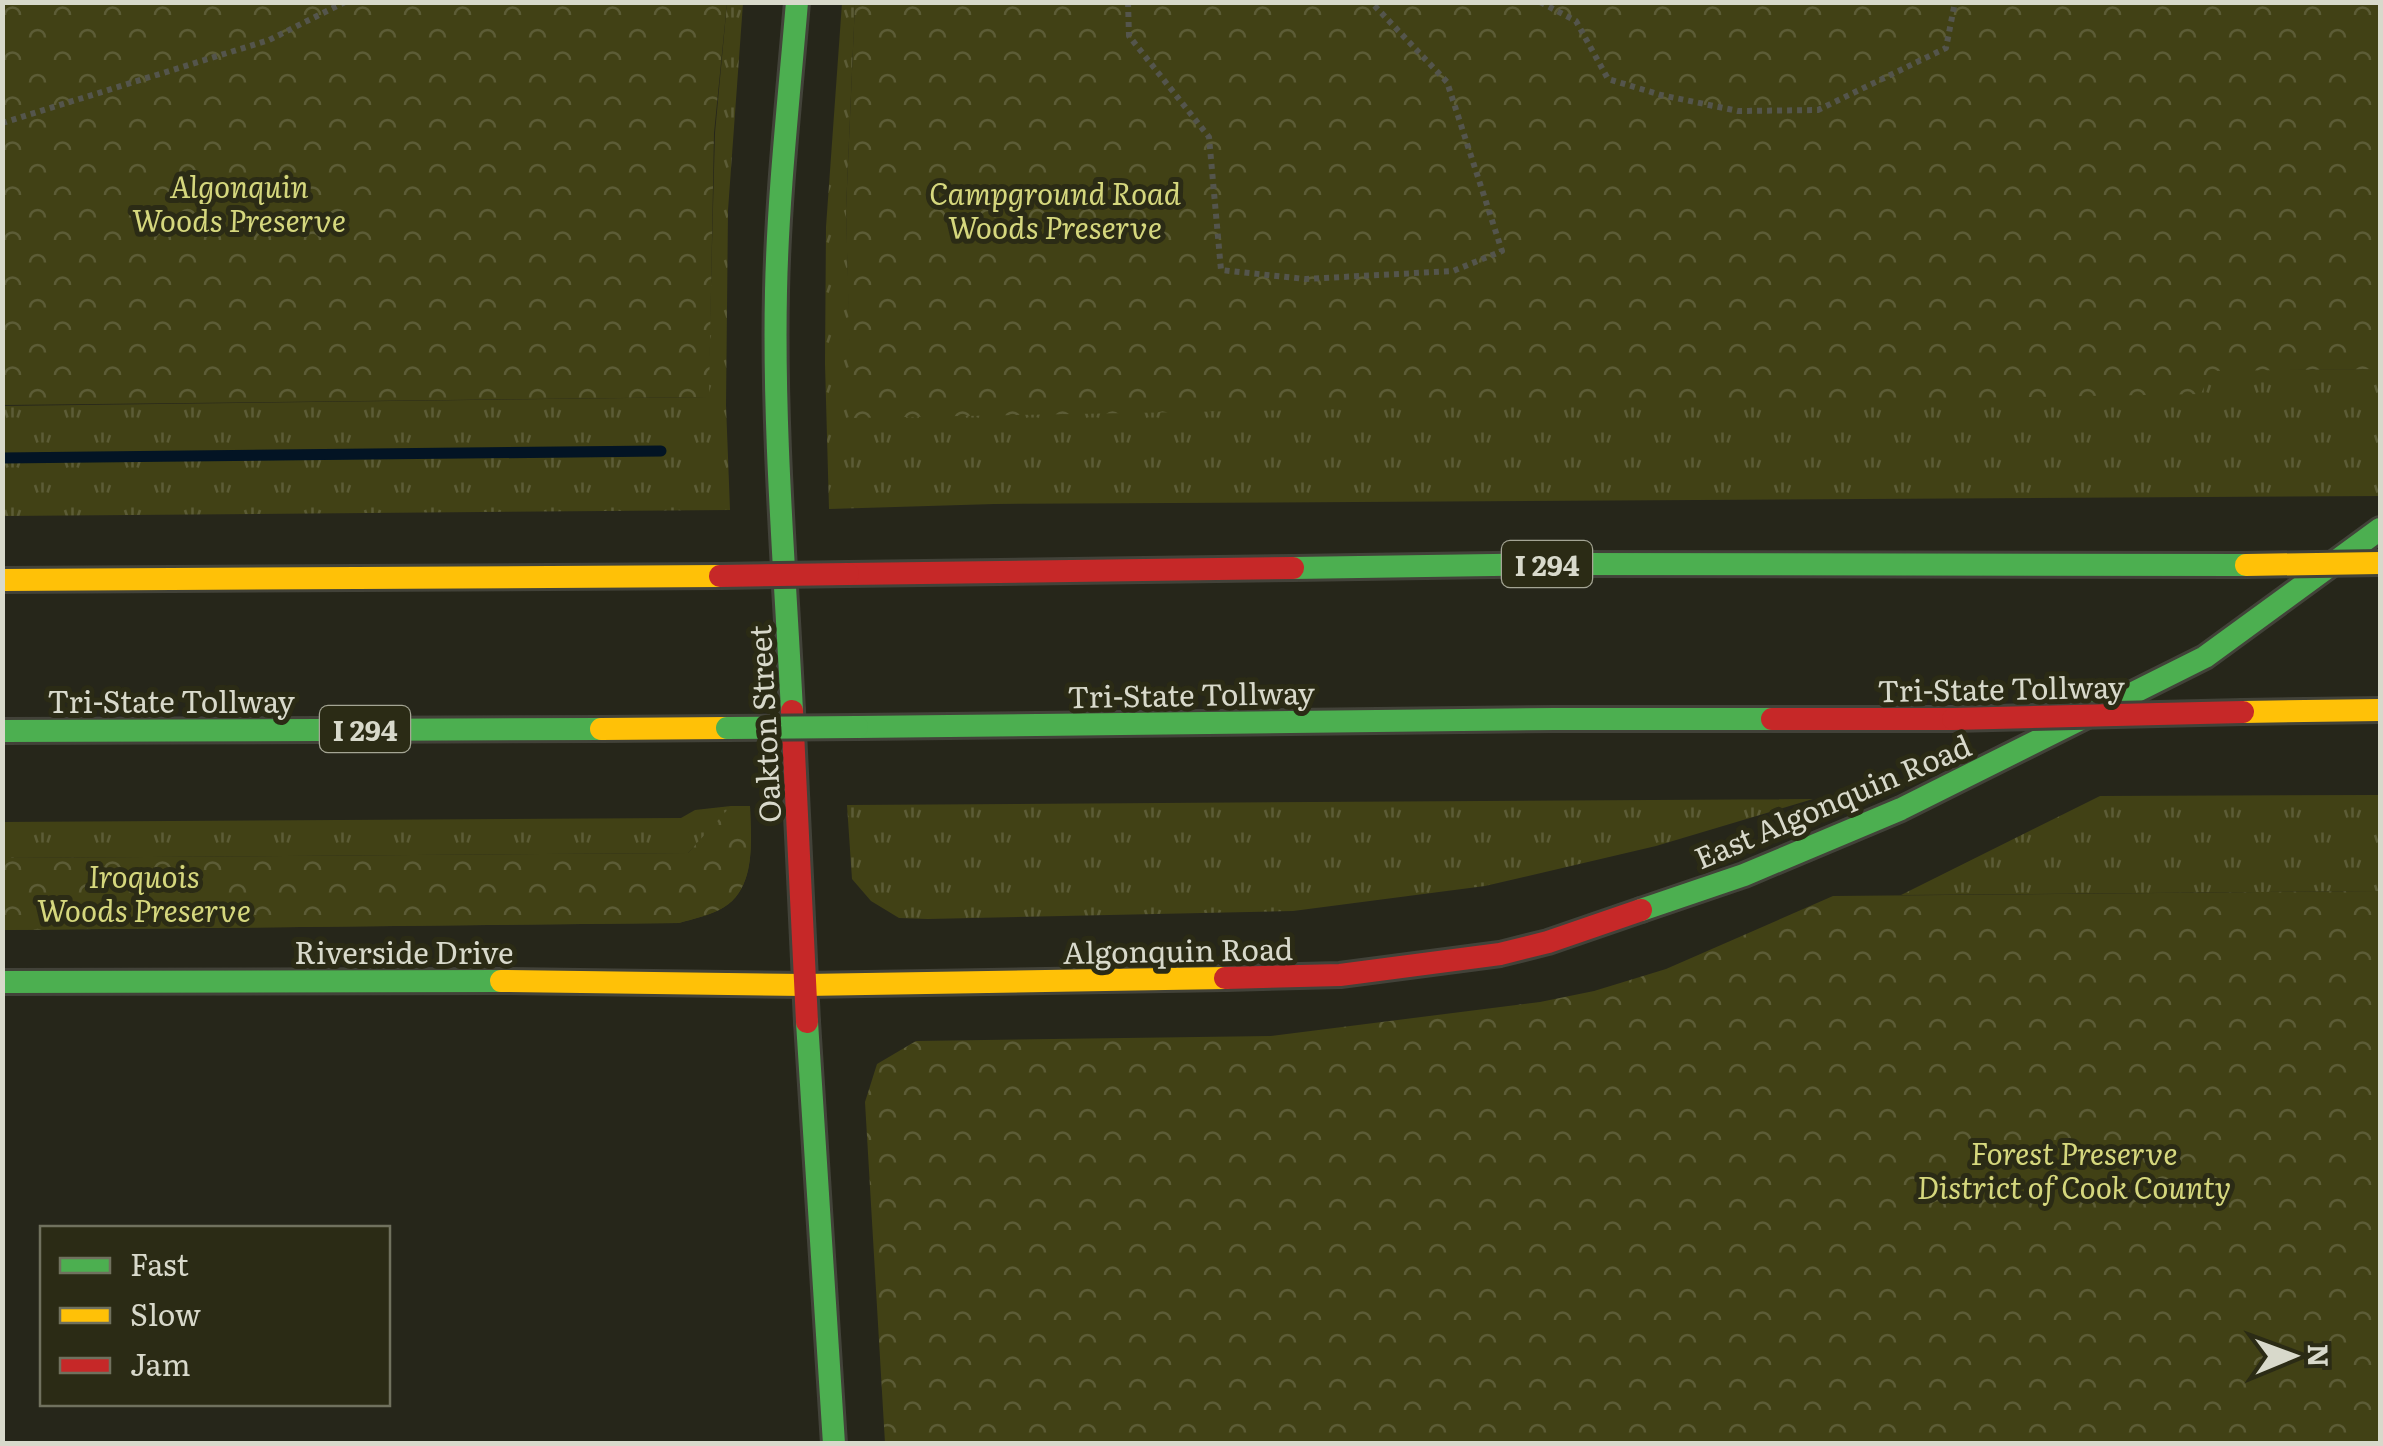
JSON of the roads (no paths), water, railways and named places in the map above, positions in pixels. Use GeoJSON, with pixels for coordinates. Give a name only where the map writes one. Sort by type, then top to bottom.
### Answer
{"type":"FeatureCollection","features":[{"type":"Feature","properties":{"kind":"main road","name":"Oakton Street"},"geometry":{"type":"LineString","coordinates":[[797,2],[781,191],[776,368],[805,985],[834,1444]]}},
{"type":"Feature","properties":{"kind":"main road","name":"East Algonquin Road"},"geometry":{"type":"LineString","coordinates":[[1548,942],[1744,875],[1900,809],[2205,656],[2380,530]]}},
{"type":"Feature","properties":{"kind":"main road","name":"I 294"},"geometry":{"type":"LineString","coordinates":[[2,580],[720,576],[1568,564],[2380,563]]}},
{"type":"Feature","properties":{"kind":"main road","name":"Tri-State Tollway"},"geometry":{"type":"LineString","coordinates":[[2,731],[1953,719],[2380,710]]}},
{"type":"Feature","properties":{"kind":"main road","name":"Algonquin Road"},"geometry":{"type":"LineString","coordinates":[[805,985],[1340,975],[1500,954],[1548,942]]}},
{"type":"Feature","properties":{"kind":"main road","name":"Riverside Drive"},"geometry":{"type":"LineString","coordinates":[[2,982],[445,980],[805,985]]}},
{"type":"Feature","properties":{"kind":"waterway"},"geometry":{"type":"LineString","coordinates":[[2,458],[661,451]]}},
{"type":"Feature","properties":{"kind":"park label","name":"Algonquin Woods Preserve"},"geometry":{"type":"Point","coordinates":[239,202]}},
{"type":"Feature","properties":{"kind":"park label","name":"Campground Road Woods Preserve"},"geometry":{"type":"Point","coordinates":[1055,209]}},
{"type":"Feature","properties":{"kind":"park label","name":"Iroquois Woods Preserve"},"geometry":{"type":"Point","coordinates":[144,892]}},
{"type":"Feature","properties":{"kind":"park label","name":"Forest Preserve District of Cook County"},"geometry":{"type":"Point","coordinates":[2074,1169]}}]}
